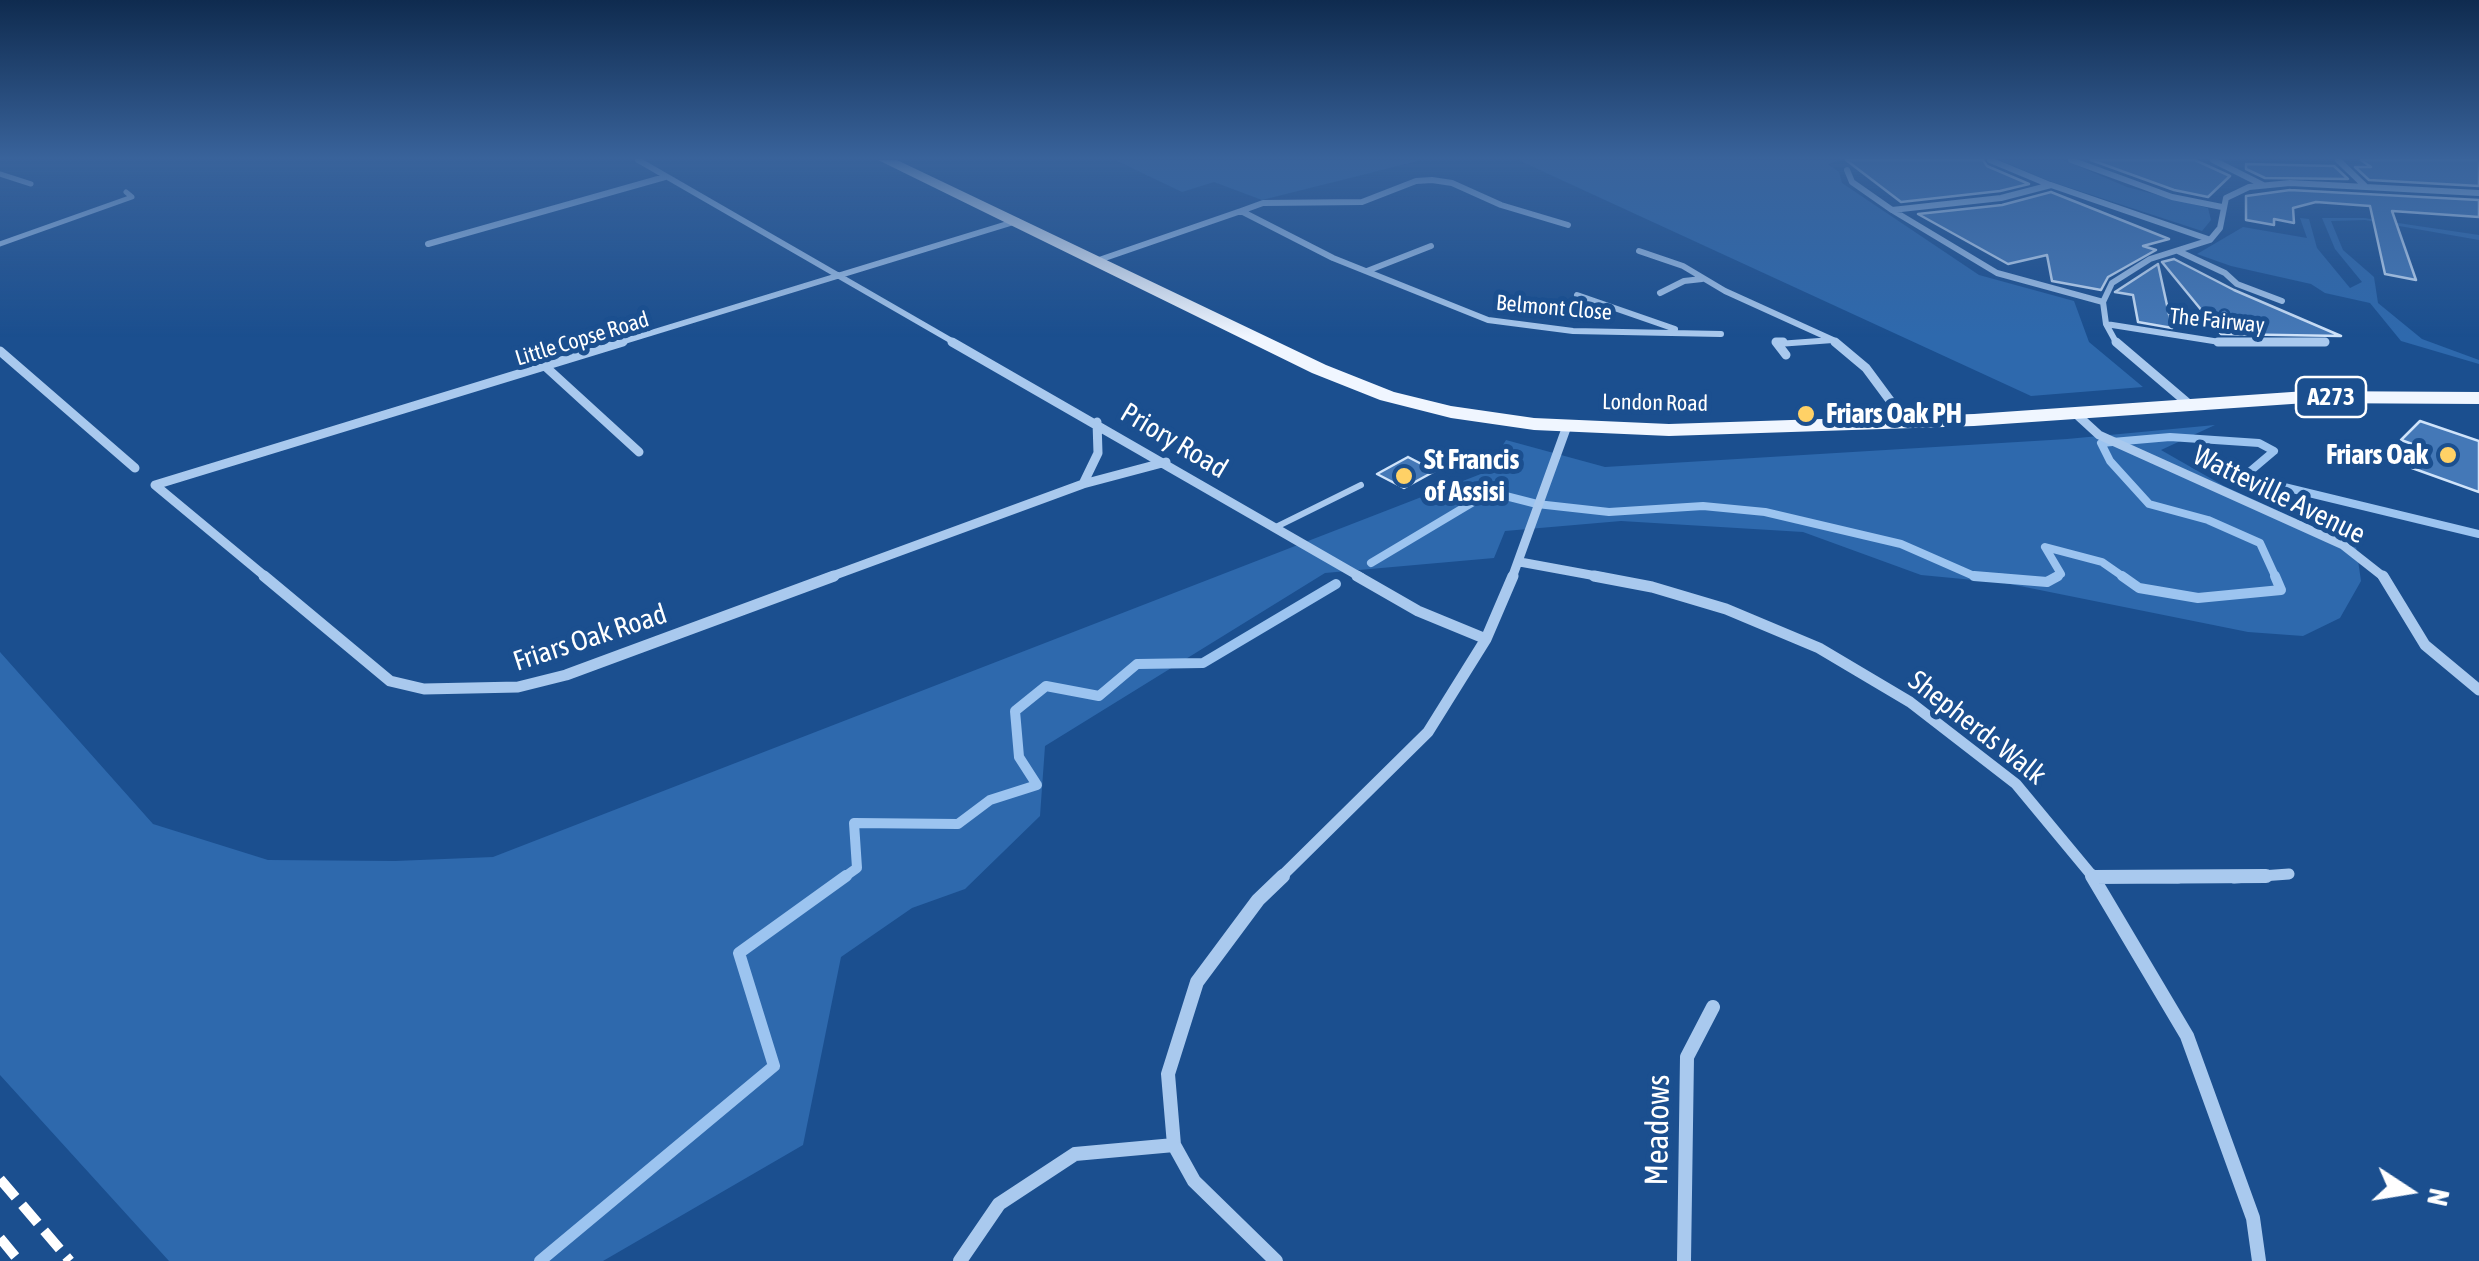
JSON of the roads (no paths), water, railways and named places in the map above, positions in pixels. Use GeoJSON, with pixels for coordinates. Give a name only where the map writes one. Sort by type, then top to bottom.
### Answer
{"type":"FeatureCollection","features":[{"type":"Feature","properties":{"kind":"main road","name":"London Road"},"geometry":{"type":"LineString","coordinates":[[1010,219],[1319,369],[1386,396],[1451,412],[1567,426],[1670,430],[1906,422],[2306,397],[2479,398]]}},
{"type":"Feature","properties":{"kind":"street"},"geometry":{"type":"LineString","coordinates":[[428,244],[517,219]]}},
{"type":"Feature","properties":{"kind":"street","name":"Priory Road"},"geometry":{"type":"LineString","coordinates":[[738,219],[1097,422],[1418,611],[1486,639]]}},
{"type":"Feature","properties":{"kind":"street"},"geometry":{"type":"LineString","coordinates":[[1099,260],[1218,219]]}},
{"type":"Feature","properties":{"kind":"street","name":"Belmont Close"},"geometry":{"type":"LineString","coordinates":[[1257,219],[1367,272],[1488,320],[1573,331],[1722,334]]}},
{"type":"Feature","properties":{"kind":"street"},"geometry":{"type":"LineString","coordinates":[[1547,219],[1568,225]]}},
{"type":"Feature","properties":{"kind":"street"},"geometry":{"type":"LineString","coordinates":[[1907,219],[1997,273],[2103,302]]}},
{"type":"Feature","properties":{"kind":"street"},"geometry":{"type":"LineString","coordinates":[[2149,219],[2210,240]]}},
{"type":"Feature","properties":{"kind":"street"},"geometry":{"type":"LineString","coordinates":[[2190,405],[2118,346],[2106,324],[2103,302],[2112,283],[2150,259],[2210,240],[2220,228],[2221,219]]}},
{"type":"Feature","properties":{"kind":"street","name":"Little Copse Road"},"geometry":{"type":"LineString","coordinates":[[155,485],[1017,222]]}},
{"type":"Feature","properties":{"kind":"street"},"geometry":{"type":"LineString","coordinates":[[1367,272],[1431,246]]}},
{"type":"Feature","properties":{"kind":"street","name":"The Fairway"},"geometry":{"type":"LineString","coordinates":[[2177,250],[2238,284],[2282,302]]}},
{"type":"Feature","properties":{"kind":"street"},"geometry":{"type":"LineString","coordinates":[[1639,251],[1683,266],[1833,340],[1866,368],[1906,422]]}},
{"type":"Feature","properties":{"kind":"street"},"geometry":{"type":"LineString","coordinates":[[1660,293],[1684,282],[1703,279]]}},
{"type":"Feature","properties":{"kind":"street","name":"Belmont Close"},"geometry":{"type":"LineString","coordinates":[[1577,295],[1688,333]]}},
{"type":"Feature","properties":{"kind":"street","name":"The Fairway"},"geometry":{"type":"LineString","coordinates":[[2106,324],[2226,343],[2326,342]]}},
{"type":"Feature","properties":{"kind":"street"},"geometry":{"type":"LineString","coordinates":[[1786,355],[1776,342],[1833,340]]}},
{"type":"Feature","properties":{"kind":"street"},"geometry":{"type":"LineString","coordinates":[[0,351],[135,468]]}},
{"type":"Feature","properties":{"kind":"street"},"geometry":{"type":"LineString","coordinates":[[547,368],[640,452]]}},
{"type":"Feature","properties":{"kind":"street","name":"Watteville Avenue"},"geometry":{"type":"LineString","coordinates":[[2075,413],[2109,440],[2343,545],[2380,571],[2425,644],[2479,690]]}},
{"type":"Feature","properties":{"kind":"street"},"geometry":{"type":"LineString","coordinates":[[1083,484],[1098,454],[1097,422]]}},
{"type":"Feature","properties":{"kind":"street"},"geometry":{"type":"LineString","coordinates":[[1276,1261],[1194,1180],[1174,1144],[1168,1074],[1197,982],[1258,900],[1428,732],[1486,639],[1520,562],[1567,426]]}},
{"type":"Feature","properties":{"kind":"street","name":"Friars Oak Road"},"geometry":{"type":"LineString","coordinates":[[155,485],[390,681],[424,689],[471,689],[518,687],[566,675],[1083,484],[1166,462]]}},
{"type":"Feature","properties":{"kind":"street","name":"Shepherds Walk"},"geometry":{"type":"LineString","coordinates":[[1520,562],[1652,587],[1726,609],[1820,648],[1910,702],[2016,784],[2093,878],[2186,1036],[2253,1218],[2259,1261]]}},
{"type":"Feature","properties":{"kind":"street"},"geometry":{"type":"LineString","coordinates":[[2093,878],[2225,879],[2288,874]]}},
{"type":"Feature","properties":{"kind":"street","name":"Meadows"},"geometry":{"type":"LineString","coordinates":[[1684,1261],[1687,1057],[1713,1007]]}},
{"type":"Feature","properties":{"kind":"street"},"geometry":{"type":"LineString","coordinates":[[960,1261],[999,1204],[1075,1154],[1174,1144]]}},
{"type":"Feature","properties":{"kind":"lane"},"geometry":{"type":"LineString","coordinates":[[0,244],[71,219]]}},
{"type":"Feature","properties":{"kind":"lane"},"geometry":{"type":"LineString","coordinates":[[1274,528],[1361,485]]}},
{"type":"Feature","properties":{"kind":"waterway"},"geometry":{"type":"LineString","coordinates":[[2276,578],[2260,543],[2208,520],[2149,504],[2110,461],[2101,443],[2170,437],[2259,443],[2274,451],[2248,473],[2251,479],[2479,534]]}},
{"type":"Feature","properties":{"kind":"waterway"},"geometry":{"type":"LineString","coordinates":[[1371,563],[1490,492],[1537,504],[1609,512],[1703,506],[1765,512],[1901,544],[1974,576]]}},
{"type":"Feature","properties":{"kind":"waterway"},"geometry":{"type":"LineString","coordinates":[[2053,578],[2061,574],[2045,547],[2102,562],[2125,578]]}},
{"type":"Feature","properties":{"kind":"waterway"},"geometry":{"type":"LineString","coordinates":[[1974,576],[2004,578]]}},
{"type":"Feature","properties":{"kind":"waterway"},"geometry":{"type":"LineString","coordinates":[[1974,576],[2047,582],[2058,576]]}},
{"type":"Feature","properties":{"kind":"waterway"},"geometry":{"type":"LineString","coordinates":[[2122,576],[2139,588],[2198,598],[2281,590],[2275,576]]}},
{"type":"Feature","properties":{"kind":"waterway"},"geometry":{"type":"LineString","coordinates":[[843,878],[857,868],[854,823],[958,824],[990,800],[1037,785],[1019,757],[1015,711],[1046,686],[1099,696],[1137,664],[1203,663],[1336,584]]}},
{"type":"Feature","properties":{"kind":"waterway"},"geometry":{"type":"LineString","coordinates":[[540,1261],[774,1066],[739,953],[846,876]]}},
{"type":"Feature","properties":{"kind":"railway"},"geometry":{"type":"LineString","coordinates":[[0,1179],[70,1261]]}},
{"type":"Feature","properties":{"kind":"railway"},"geometry":{"type":"LineString","coordinates":[[0,1238],[19,1261]]}},
{"type":"Feature","properties":{"kind":"place","name":"Friars Oak PH"},"geometry":{"type":"Point","coordinates":[1806,414]}},
{"type":"Feature","properties":{"kind":"place","name":"Friars Oak"},"geometry":{"type":"Point","coordinates":[2448,455]}},
{"type":"Feature","properties":{"kind":"place","name":"St Francis of Assisi"},"geometry":{"type":"Point","coordinates":[1404,476]}}]}
